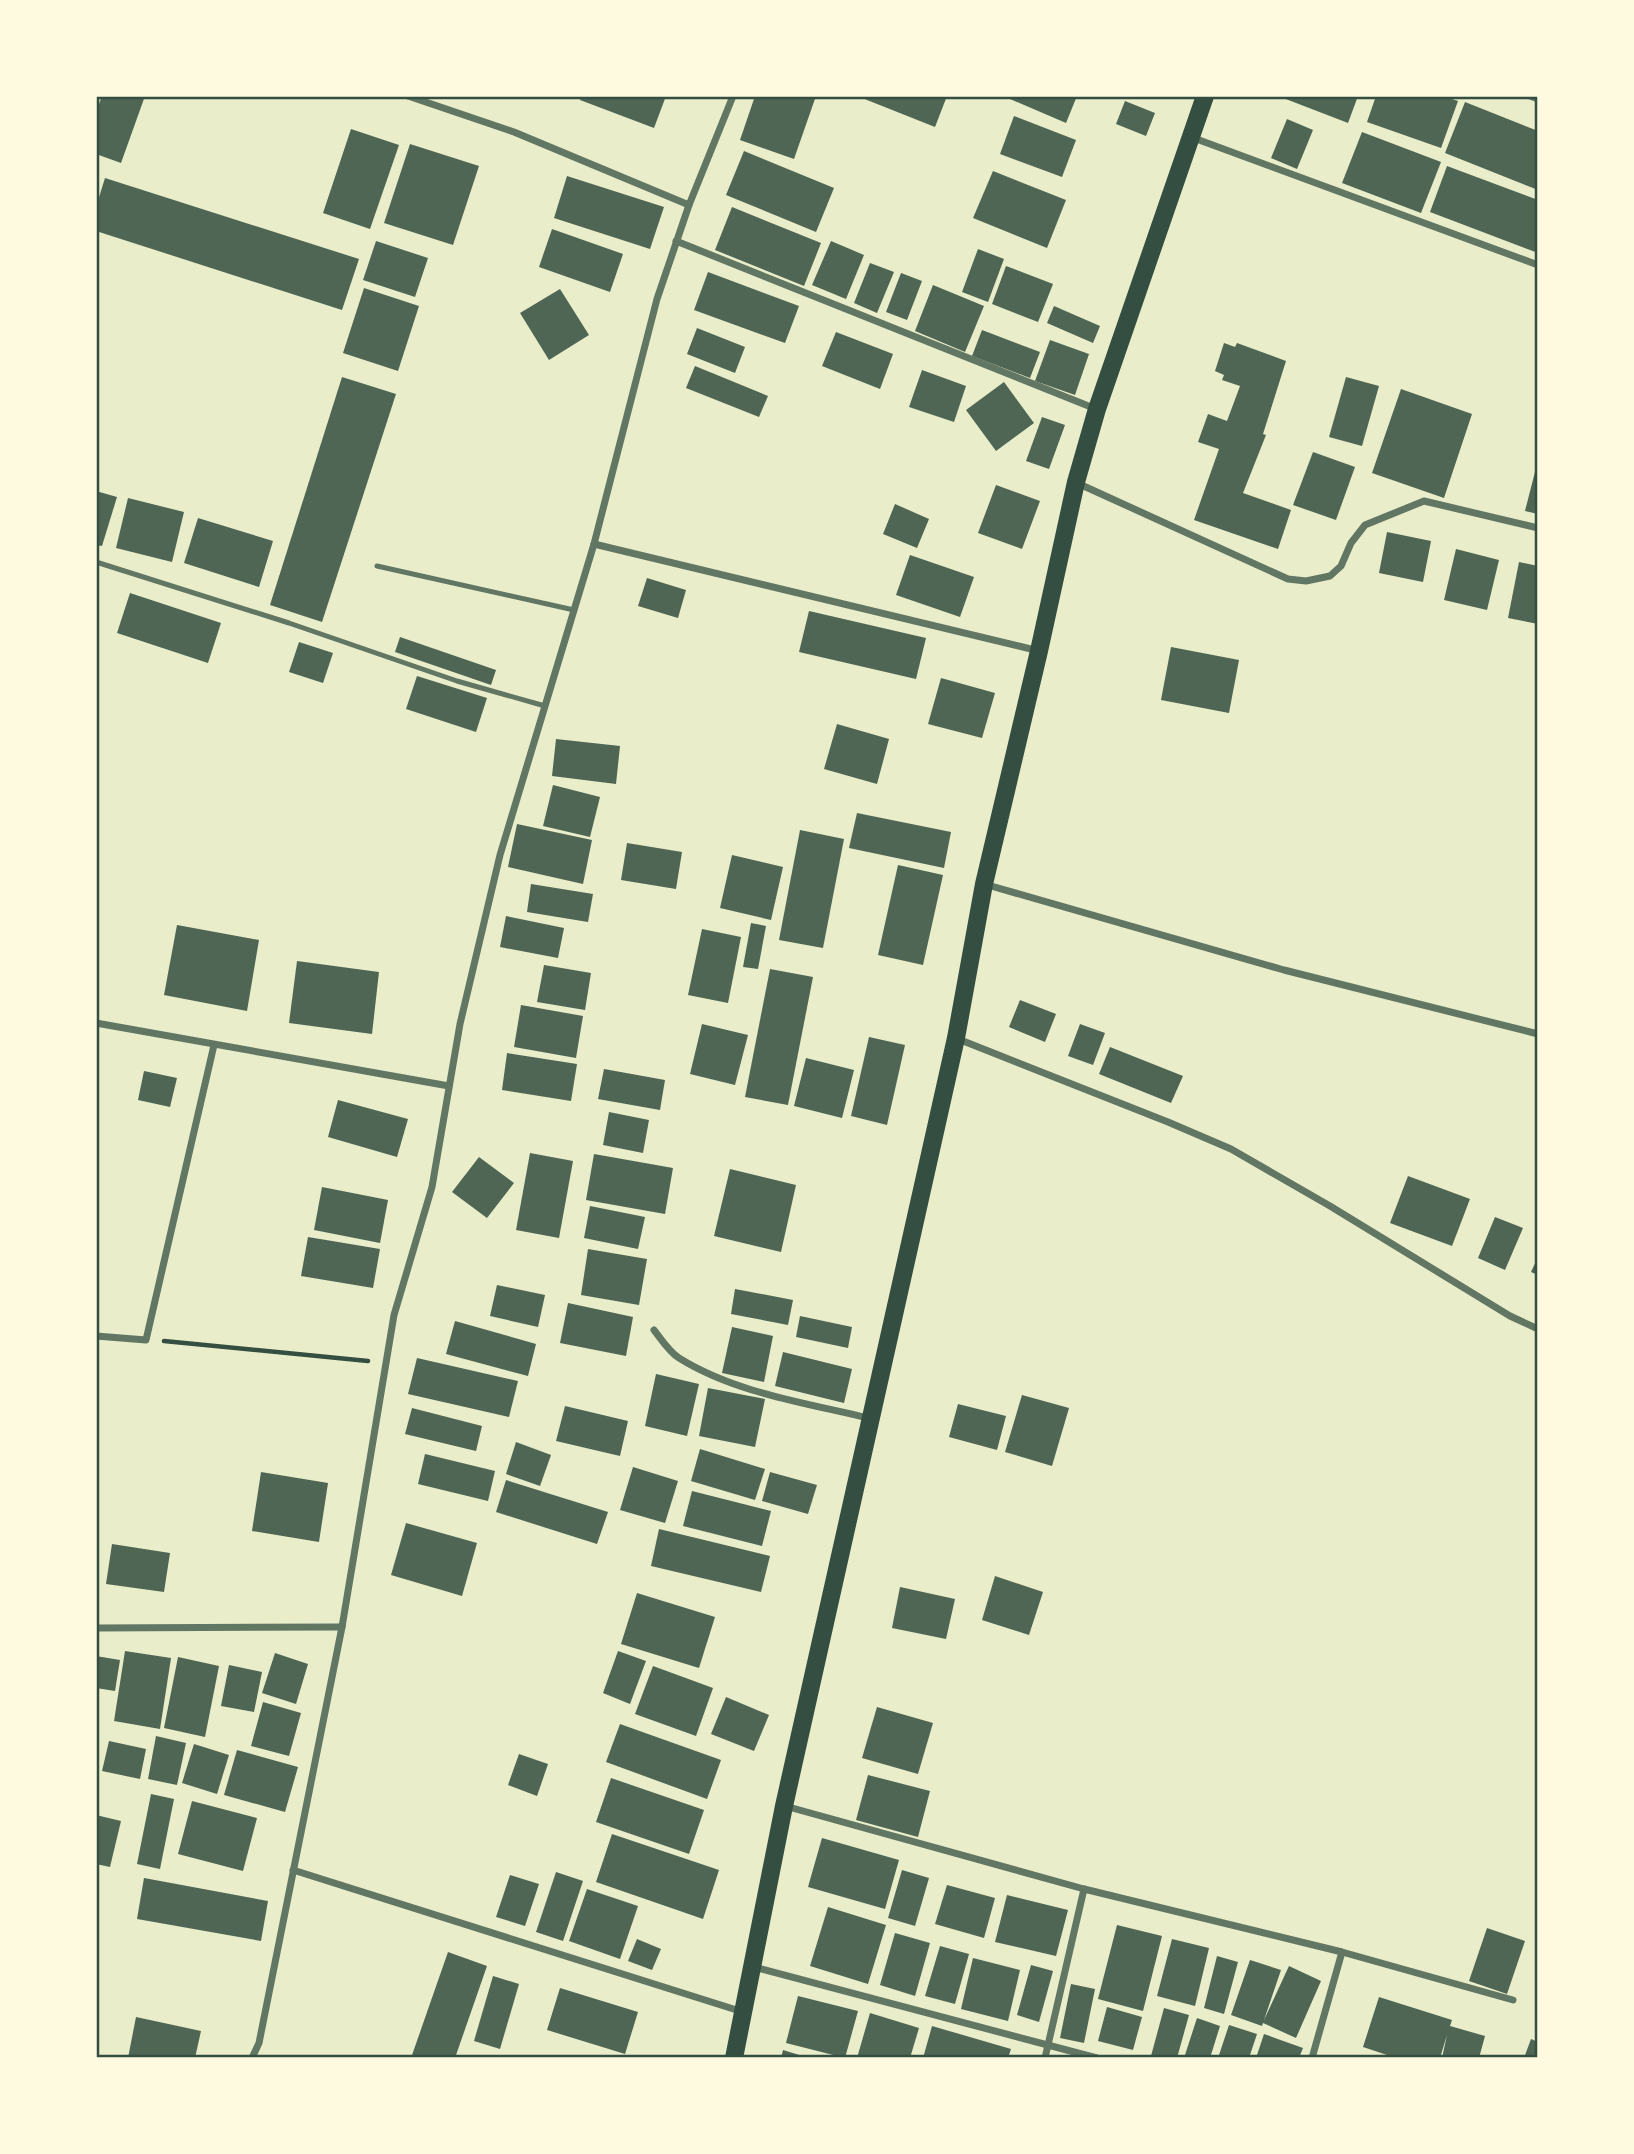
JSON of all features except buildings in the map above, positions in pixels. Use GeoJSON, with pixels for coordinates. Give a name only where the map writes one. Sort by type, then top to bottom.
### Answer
{"type":"FeatureCollection","features":[{"type":"Feature","properties":{"kind":"main road"},"geometry":{"type":"LineString","coordinates":[[734,2058],[784,1806],[956,1038],[984,884],[1076,482],[1097,409],[1205,96]]}},
{"type":"Feature","properties":{"kind":"street"},"geometry":{"type":"LineString","coordinates":[[408,96],[514,132],[689,205]]}},
{"type":"Feature","properties":{"kind":"street"},"geometry":{"type":"LineString","coordinates":[[252,2058],[259,2043],[342,1627],[394,1315],[432,1187],[460,1024],[500,855],[594,544],[657,299],[689,205],[733,96]]}},
{"type":"Feature","properties":{"kind":"street"},"geometry":{"type":"LineString","coordinates":[[1531,96],[1538,99]]}},
{"type":"Feature","properties":{"kind":"street"},"geometry":{"type":"LineString","coordinates":[[1191,137],[1538,265]]}},
{"type":"Feature","properties":{"kind":"street"},"geometry":{"type":"LineString","coordinates":[[676,241],[1097,409]]}},
{"type":"Feature","properties":{"kind":"street"},"geometry":{"type":"LineString","coordinates":[[1076,482],[1288,579],[1306,581],[1330,576],[1341,566],[1351,543],[1365,525],[1424,501],[1538,528]]}},
{"type":"Feature","properties":{"kind":"street"},"geometry":{"type":"LineString","coordinates":[[594,544],[1039,651]]}},
{"type":"Feature","properties":{"kind":"street"},"geometry":{"type":"LineString","coordinates":[[984,884],[1284,970],[1538,1034]]}},
{"type":"Feature","properties":{"kind":"street"},"geometry":{"type":"LineString","coordinates":[[96,1023],[449,1086]]}},
{"type":"Feature","properties":{"kind":"street"},"geometry":{"type":"LineString","coordinates":[[956,1038],[1168,1122],[1231,1150],[1510,1316],[1538,1329]]}},
{"type":"Feature","properties":{"kind":"street"},"geometry":{"type":"LineString","coordinates":[[96,1335],[146,1340],[214,1045]]}},
{"type":"Feature","properties":{"kind":"street"},"geometry":{"type":"LineString","coordinates":[[654,1331],[676,1357],[714,1375],[753,1389],[872,1419]]}},
{"type":"Feature","properties":{"kind":"street"},"geometry":{"type":"LineString","coordinates":[[96,1628],[342,1627]]}},
{"type":"Feature","properties":{"kind":"street"},"geometry":{"type":"LineString","coordinates":[[784,1806],[1084,1889],[1342,1952],[1513,2000]]}},
{"type":"Feature","properties":{"kind":"street"},"geometry":{"type":"LineString","coordinates":[[293,1870],[744,2012]]}},
{"type":"Feature","properties":{"kind":"street"},"geometry":{"type":"LineString","coordinates":[[1045,2058],[1084,1889]]}},
{"type":"Feature","properties":{"kind":"street"},"geometry":{"type":"LineString","coordinates":[[1312,2058],[1342,1952]]}},
{"type":"Feature","properties":{"kind":"street"},"geometry":{"type":"LineString","coordinates":[[753,1967],[1097,2058]]}},
{"type":"Feature","properties":{"kind":"lane"},"geometry":{"type":"LineString","coordinates":[[96,562],[289,622],[457,681],[545,706]]}},
{"type":"Feature","properties":{"kind":"lane"},"geometry":{"type":"LineString","coordinates":[[377,566],[574,610]]}},
{"type":"Feature","properties":{"kind":"path"},"geometry":{"type":"LineString","coordinates":[[146,1340],[386,1363]]}}]}
